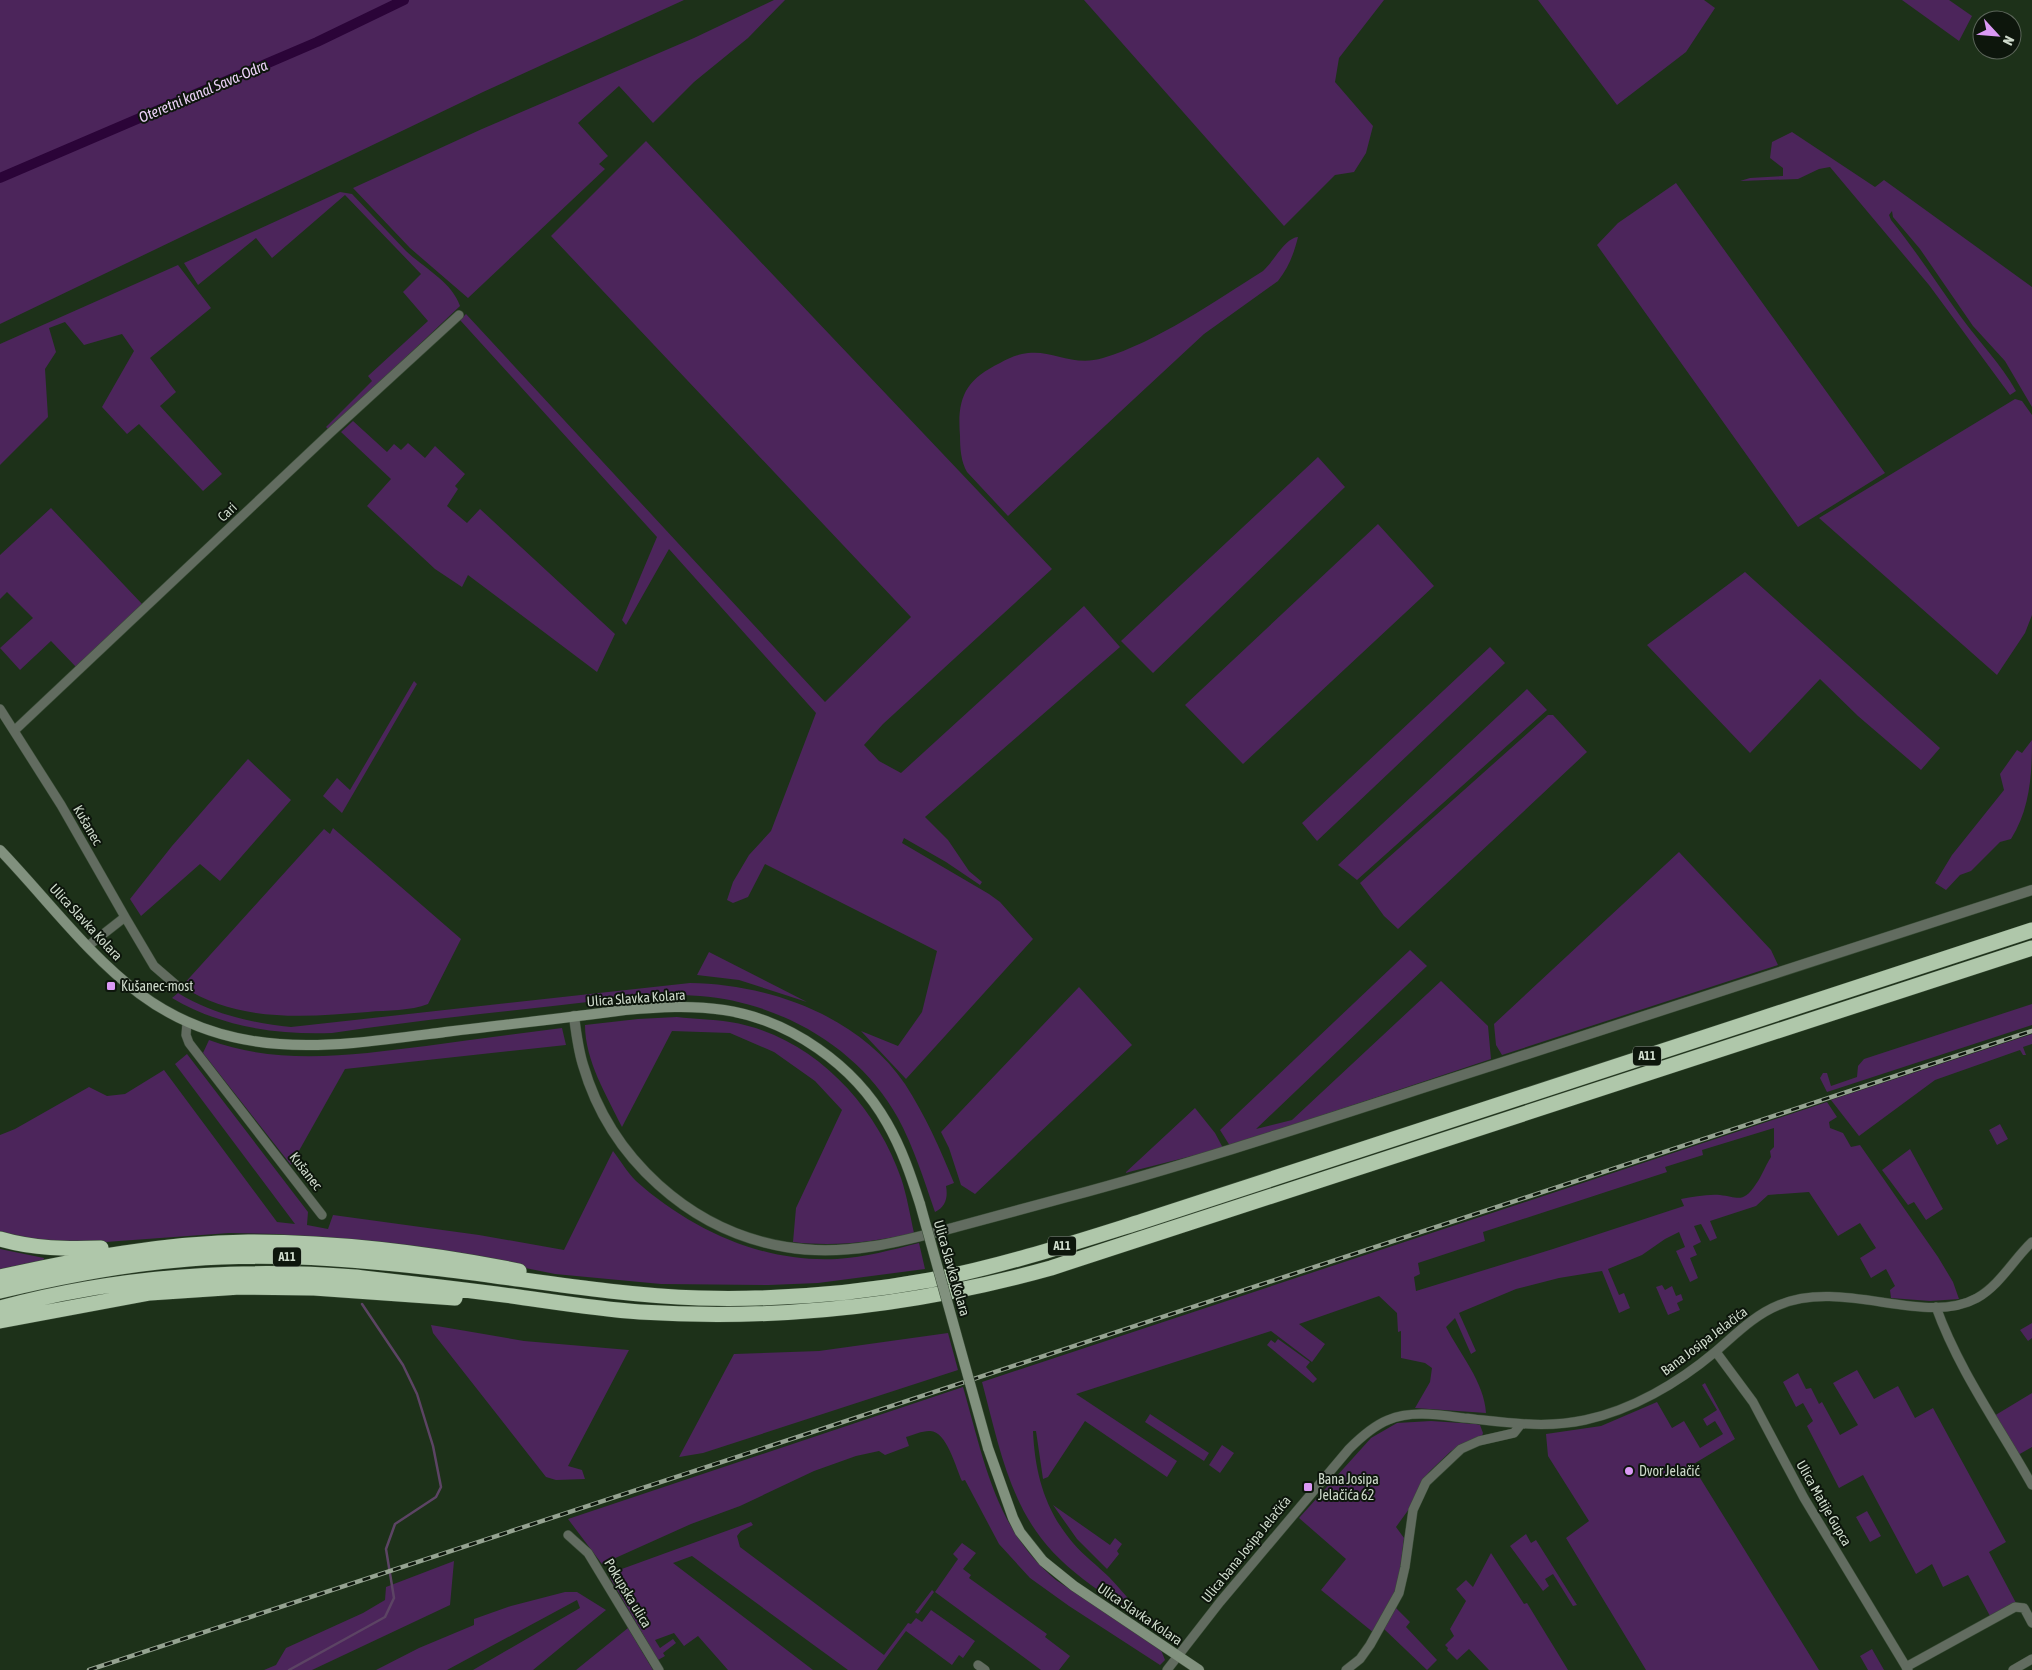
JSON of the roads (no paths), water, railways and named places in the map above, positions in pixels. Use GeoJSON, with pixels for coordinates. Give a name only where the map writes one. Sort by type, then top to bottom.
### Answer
{"type":"FeatureCollection","features":[{"type":"Feature","properties":{"kind":"highway","name":"A11"},"geometry":{"type":"LineString","coordinates":[[0,1291],[85,1273],[152,1263],[192,1258],[249,1257],[300,1257],[425,1267],[575,1288],[647,1295],[775,1298],[857,1291],[931,1280],[999,1264],[1143,1221],[2032,930]]}},
{"type":"Feature","properties":{"kind":"highway","name":"A11"},"geometry":{"type":"LineString","coordinates":[[0,1308],[90,1289],[154,1280],[240,1274],[314,1274],[355,1277],[638,1312],[779,1314],[860,1308],[935,1296],[1051,1268],[2032,948]]}},
{"type":"Feature","properties":{"kind":"highway"},"geometry":{"type":"LineString","coordinates":[[0,1239],[33,1247],[59,1249],[127,1247],[182,1242],[192,1246]]}},
{"type":"Feature","properties":{"kind":"highway"},"geometry":{"type":"LineString","coordinates":[[0,1277],[84,1259],[192,1246],[247,1242],[343,1245],[439,1255],[549,1277],[575,1288]]}},
{"type":"Feature","properties":{"kind":"highway"},"geometry":{"type":"LineString","coordinates":[[0,1322],[150,1293],[240,1287],[314,1288],[498,1302],[512,1296]]}},
{"type":"Feature","properties":{"kind":"highway"},"geometry":{"type":"LineString","coordinates":[[0,1332],[14,1326],[79,1313],[106,1302]]}},
{"type":"Feature","properties":{"kind":"main road","name":"Ulica Slavka Kolara"},"geometry":{"type":"LineString","coordinates":[[0,850],[106,966],[140,994],[187,1022],[227,1036],[256,1043],[312,1047],[653,1008],[703,1008],[748,1016],[798,1036],[834,1061],[850,1075],[875,1104],[899,1145],[920,1204],[988,1448],[1013,1518],[1020,1532],[1043,1561],[1082,1591],[1199,1670]]}},
{"type":"Feature","properties":{"kind":"street","name":"Cari"},"geometry":{"type":"LineString","coordinates":[[15,730],[329,434],[459,315]]}},
{"type":"Feature","properties":{"kind":"street","name":"Kušanec"},"geometry":{"type":"LineString","coordinates":[[0,709],[61,805],[125,917]]}},
{"type":"Feature","properties":{"kind":"street"},"geometry":{"type":"LineString","coordinates":[[574,1016],[582,1063],[602,1113],[624,1149],[666,1193],[707,1219],[764,1242],[818,1251],[861,1249],[916,1238],[1228,1151],[2032,890]]}},
{"type":"Feature","properties":{"kind":"street"},"geometry":{"type":"LineString","coordinates":[[88,946],[125,917],[154,966],[176,985]]}},
{"type":"Feature","properties":{"kind":"street","name":"Kušanec"},"geometry":{"type":"LineString","coordinates":[[187,1022],[186,1035],[189,1043],[322,1215]]}},
{"type":"Feature","properties":{"kind":"street","name":"Bana Josipa Jelačića"},"geometry":{"type":"LineString","coordinates":[[1349,1448],[1380,1424],[1405,1415],[1448,1416],[1521,1424],[1556,1424],[1598,1417],[1660,1390],[1716,1352],[1760,1314],[1777,1305],[1805,1296],[1835,1296],[1936,1307],[1967,1303],[1985,1293],[2032,1242]]}},
{"type":"Feature","properties":{"kind":"street"},"geometry":{"type":"LineString","coordinates":[[1936,1307],[1944,1329],[1969,1377],[2032,1485]]}},
{"type":"Feature","properties":{"kind":"street","name":"Ulica Matije Gupca"},"geometry":{"type":"LineString","coordinates":[[1716,1352],[1754,1402],[1804,1498],[1907,1668]]}},
{"type":"Feature","properties":{"kind":"street"},"geometry":{"type":"LineString","coordinates":[[1346,1670],[1360,1659],[1370,1646],[1399,1593],[1405,1567],[1413,1510],[1426,1482],[1461,1449],[1479,1441],[1514,1434],[1521,1424]]}},
{"type":"Feature","properties":{"kind":"street","name":"Ulica bana Josipa Jelačića"},"geometry":{"type":"LineString","coordinates":[[1167,1670],[1177,1655],[1349,1448]]}},
{"type":"Feature","properties":{"kind":"street","name":"Pokupska ulica"},"geometry":{"type":"LineString","coordinates":[[568,1536],[588,1553],[659,1670]]}},
{"type":"Feature","properties":{"kind":"street"},"geometry":{"type":"LineString","coordinates":[[1907,1668],[2015,1607],[2024,1608],[2032,1623]]}},
{"type":"Feature","properties":{"kind":"street"},"geometry":{"type":"LineString","coordinates":[[2013,1670],[2032,1659]]}},
{"type":"Feature","properties":{"kind":"waterway","name":"Oteretni kanal Sava-Odra"},"geometry":{"type":"LineString","coordinates":[[0,178],[317,42],[404,0]]}},
{"type":"Feature","properties":{"kind":"waterway"},"geometry":{"type":"LineString","coordinates":[[289,1670],[385,1617],[394,1598],[386,1549],[395,1524],[436,1497],[441,1487],[433,1446],[417,1394],[403,1365],[362,1304]]}},
{"type":"Feature","properties":{"kind":"railway"},"geometry":{"type":"LineString","coordinates":[[89,1670],[2032,1031]]}},
{"type":"Feature","properties":{"kind":"place","name":"Kušanec-most"},"geometry":{"type":"Point","coordinates":[111,986]}},
{"type":"Feature","properties":{"kind":"place","name":"Dvor Jelačić"},"geometry":{"type":"Point","coordinates":[1629,1471]}},
{"type":"Feature","properties":{"kind":"place","name":"Bana Josipa Jelačića 62"},"geometry":{"type":"Point","coordinates":[1308,1487]}}]}
